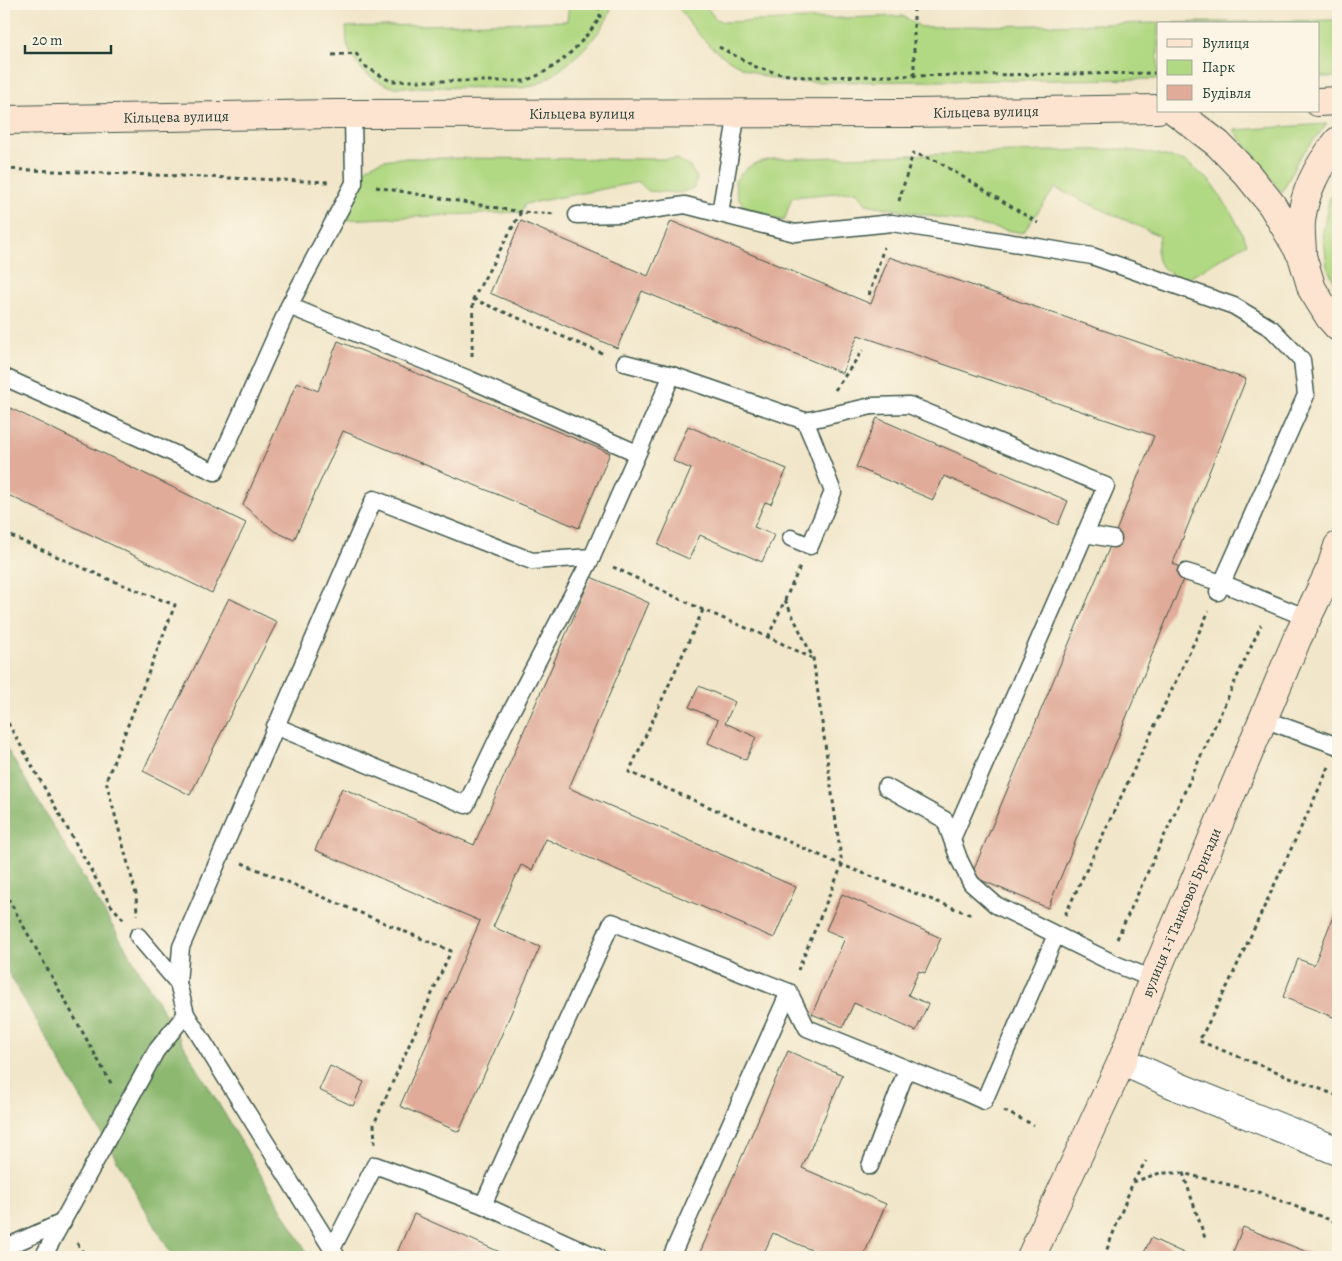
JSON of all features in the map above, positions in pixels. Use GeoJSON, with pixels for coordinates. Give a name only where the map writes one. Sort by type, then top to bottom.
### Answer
{"type":"FeatureCollection","features":[{"type":"Feature","properties":{"kind":"main road"},"geometry":{"type":"LineString","coordinates":[[1320,102],[1338,101]]}},
{"type":"Feature","properties":{"kind":"main road","name":"Кільцева вулиця"},"geometry":{"type":"LineString","coordinates":[[4,120],[354,114],[640,115],[1157,109]]}},
{"type":"Feature","properties":{"kind":"main road"},"geometry":{"type":"LineString","coordinates":[[1176,112],[1218,144],[1247,174],[1272,205],[1302,256],[1312,289],[1330,318],[1338,327]]}},
{"type":"Feature","properties":{"kind":"main road"},"geometry":{"type":"LineString","coordinates":[[1302,256],[1301,222],[1308,190],[1323,160],[1338,141]]}},
{"type":"Feature","properties":{"kind":"main road","name":"вулиця 1-ї Танкової Бригади"},"geometry":{"type":"LineString","coordinates":[[1031,1257],[1122,1061],[1153,980],[1263,719],[1336,557]]}},
{"type":"Feature","properties":{"kind":"street"},"geometry":{"type":"LineString","coordinates":[[1122,1061],[1179,1087],[1338,1151]]}},
{"type":"Feature","properties":{"kind":"lane"},"geometry":{"type":"LineString","coordinates":[[720,213],[737,113]]}},
{"type":"Feature","properties":{"kind":"lane"},"geometry":{"type":"LineString","coordinates":[[4,377],[215,472],[289,306],[354,183],[354,114]]}},
{"type":"Feature","properties":{"kind":"lane"},"geometry":{"type":"LineString","coordinates":[[576,214],[623,214],[685,205],[796,233],[892,223],[1092,256],[1234,306],[1272,329],[1302,360],[1306,395],[1220,588]]}},
{"type":"Feature","properties":{"kind":"lane"},"geometry":{"type":"LineString","coordinates":[[289,306],[471,380],[637,453]]}},
{"type":"Feature","properties":{"kind":"lane"},"geometry":{"type":"LineString","coordinates":[[625,363],[672,375],[805,421],[872,406],[909,405],[1106,486],[952,839]]}},
{"type":"Feature","properties":{"kind":"lane"},"geometry":{"type":"LineString","coordinates":[[275,726],[466,804],[503,727],[592,557],[672,375]]}},
{"type":"Feature","properties":{"kind":"lane"},"geometry":{"type":"LineString","coordinates":[[791,538],[810,546],[833,492],[805,421]]}},
{"type":"Feature","properties":{"kind":"lane"},"geometry":{"type":"LineString","coordinates":[[335,1253],[186,1014],[178,983],[181,947],[374,499],[532,561],[592,557]]}},
{"type":"Feature","properties":{"kind":"lane"},"geometry":{"type":"LineString","coordinates":[[1085,534],[1112,539]]}},
{"type":"Feature","properties":{"kind":"lane"},"geometry":{"type":"LineString","coordinates":[[1186,572],[1220,588],[1271,603],[1307,618]]}},
{"type":"Feature","properties":{"kind":"lane"},"geometry":{"type":"LineString","coordinates":[[1263,719],[1338,746]]}},
{"type":"Feature","properties":{"kind":"lane"},"geometry":{"type":"LineString","coordinates":[[886,787],[945,820],[959,859],[971,883],[996,905],[1107,960],[1153,980]]}},
{"type":"Feature","properties":{"kind":"lane"},"geometry":{"type":"LineString","coordinates":[[483,1205],[612,922],[789,992],[807,1028],[984,1101],[1056,935]]}},
{"type":"Feature","properties":{"kind":"lane"},"geometry":{"type":"LineString","coordinates":[[138,936],[178,983]]}},
{"type":"Feature","properties":{"kind":"lane"},"geometry":{"type":"LineString","coordinates":[[671,1257],[789,992]]}},
{"type":"Feature","properties":{"kind":"lane"},"geometry":{"type":"LineString","coordinates":[[43,1257],[156,1051],[186,1014]]}},
{"type":"Feature","properties":{"kind":"lane"},"geometry":{"type":"LineString","coordinates":[[870,1166],[907,1069]]}},
{"type":"Feature","properties":{"kind":"lane"},"geometry":{"type":"LineString","coordinates":[[335,1253],[375,1165],[483,1205],[598,1257]]}},
{"type":"Feature","properties":{"kind":"lane"},"geometry":{"type":"LineString","coordinates":[[4,1248],[62,1222]]}},
{"type":"Feature","properties":{"kind":"path"},"geometry":{"type":"LineString","coordinates":[[332,55],[356,53],[363,65],[390,81],[524,81],[539,76],[575,50],[600,18],[599,4]]}},
{"type":"Feature","properties":{"kind":"path"},"geometry":{"type":"LineString","coordinates":[[914,7],[914,76]]}},
{"type":"Feature","properties":{"kind":"path"},"geometry":{"type":"LineString","coordinates":[[719,46],[756,67],[781,74],[804,77],[1157,73]]}},
{"type":"Feature","properties":{"kind":"path"},"geometry":{"type":"LineString","coordinates":[[869,295],[913,153],[937,161],[1043,226]]}},
{"type":"Feature","properties":{"kind":"path"},"geometry":{"type":"LineString","coordinates":[[4,169],[354,183],[521,212],[576,214]]}},
{"type":"Feature","properties":{"kind":"path"},"geometry":{"type":"LineString","coordinates":[[471,380],[472,299],[521,212]]}},
{"type":"Feature","properties":{"kind":"path"},"geometry":{"type":"LineString","coordinates":[[472,299],[625,363]]}},
{"type":"Feature","properties":{"kind":"path"},"geometry":{"type":"LineString","coordinates":[[805,421],[838,387],[863,350]]}},
{"type":"Feature","properties":{"kind":"path"},"geometry":{"type":"LineString","coordinates":[[4,533],[175,606],[106,781],[136,894]]}},
{"type":"Feature","properties":{"kind":"path"},"geometry":{"type":"LineString","coordinates":[[768,637],[810,546]]}},
{"type":"Feature","properties":{"kind":"path"},"geometry":{"type":"LineString","coordinates":[[592,557],[703,610],[812,658]]}},
{"type":"Feature","properties":{"kind":"path"},"geometry":{"type":"LineString","coordinates":[[1056,935],[1220,588]]}},
{"type":"Feature","properties":{"kind":"path"},"geometry":{"type":"LineString","coordinates":[[785,600],[812,658],[842,865],[789,992]]}},
{"type":"Feature","properties":{"kind":"path"},"geometry":{"type":"LineString","coordinates":[[1107,960],[1271,603]]}},
{"type":"Feature","properties":{"kind":"path"},"geometry":{"type":"LineString","coordinates":[[703,610],[629,772],[842,865],[969,914],[996,905]]}},
{"type":"Feature","properties":{"kind":"path"},"geometry":{"type":"LineString","coordinates":[[4,716],[110,904]]}},
{"type":"Feature","properties":{"kind":"path"},"geometry":{"type":"LineString","coordinates":[[1330,764],[1228,985],[1199,1041],[1338,1096]]}},
{"type":"Feature","properties":{"kind":"path"},"geometry":{"type":"LineString","coordinates":[[220,854],[451,951],[374,1124],[375,1165]]}},
{"type":"Feature","properties":{"kind":"path"},"geometry":{"type":"LineString","coordinates":[[4,891],[125,1107]]}},
{"type":"Feature","properties":{"kind":"path"},"geometry":{"type":"LineString","coordinates":[[984,1101],[1034,1125]]}},
{"type":"Feature","properties":{"kind":"path"},"geometry":{"type":"LineString","coordinates":[[1104,1257],[1134,1182],[1146,1161]]}},
{"type":"Feature","properties":{"kind":"path"},"geometry":{"type":"LineString","coordinates":[[1134,1182],[1160,1174],[1182,1173],[1258,1192],[1338,1222]]}},
{"type":"Feature","properties":{"kind":"path"},"geometry":{"type":"LineString","coordinates":[[1182,1173],[1205,1238]]}},
{"type":"Feature","properties":{"kind":"green space"},"geometry":{"type":"Polygon","coordinates":[[[569,4],[612,4],[609,15],[602,27],[582,51],[557,72],[530,87],[392,87],[371,77],[359,67],[351,54],[347,42],[346,27],[567,21],[569,4]]]}},
{"type":"Feature","properties":{"kind":"green space"},"geometry":{"type":"Polygon","coordinates":[[[677,4],[704,4],[716,19],[723,22],[903,16],[921,27],[1157,23],[1157,79],[783,81],[756,73],[728,60],[705,41],[677,4]]]}},
{"type":"Feature","properties":{"kind":"green space"},"geometry":{"type":"Polygon","coordinates":[[[1338,20],[1338,77],[1320,77],[1320,22],[1219,22],[1338,20]]]}},
{"type":"Feature","properties":{"kind":"green space"},"geometry":{"type":"Polygon","coordinates":[[[1327,124],[1298,159],[1282,193],[1234,130],[1327,124]]]}},
{"type":"Feature","properties":{"kind":"green space"},"geometry":{"type":"Polygon","coordinates":[[[1120,149],[1158,154],[1185,161],[1210,181],[1231,212],[1247,243],[1194,275],[1180,279],[1166,270],[1159,262],[1157,251],[1160,236],[1055,188],[1023,233],[866,204],[857,191],[792,197],[784,221],[757,214],[744,206],[737,192],[735,181],[743,171],[751,166],[772,159],[1120,149]]]}},
{"type":"Feature","properties":{"kind":"green space"},"geometry":{"type":"Polygon","coordinates":[[[401,158],[677,159],[690,167],[697,178],[694,188],[680,193],[648,191],[639,182],[525,204],[521,212],[342,220],[353,186],[363,172],[380,161],[401,158]]]}},
{"type":"Feature","properties":{"kind":"green space"},"geometry":{"type":"Polygon","coordinates":[[[1338,180],[1338,289],[1327,267],[1323,231],[1329,200],[1338,180]]]}},
{"type":"Feature","properties":{"kind":"green space"},"geometry":{"type":"Polygon","coordinates":[[[4,744],[310,1257],[173,1257],[4,965],[4,744]]]}},
{"type":"Feature","properties":{"kind":"building"},"geometry":{"type":"Polygon","coordinates":[[[521,221],[648,276],[671,221],[871,304],[889,257],[1246,379],[1173,563],[1186,572],[1048,908],[971,876],[1113,539],[1154,436],[858,335],[842,373],[642,291],[617,348],[490,293],[521,221]]]}},
{"type":"Feature","properties":{"kind":"building"},"geometry":{"type":"Polygon","coordinates":[[[338,341],[610,453],[579,528],[343,431],[294,540],[274,531],[243,505],[297,382],[318,391],[338,341]]]}},
{"type":"Feature","properties":{"kind":"building"},"geometry":{"type":"Polygon","coordinates":[[[4,405],[246,523],[212,593],[4,493],[4,405]]]}},
{"type":"Feature","properties":{"kind":"building"},"geometry":{"type":"Polygon","coordinates":[[[877,418],[1068,501],[1058,525],[944,476],[933,500],[856,467],[877,418]]]}},
{"type":"Feature","properties":{"kind":"building"},"geometry":{"type":"Polygon","coordinates":[[[688,426],[787,469],[771,504],[765,502],[754,527],[774,535],[762,562],[700,535],[689,559],[658,545],[691,469],[673,461],[688,426]]]}},
{"type":"Feature","properties":{"kind":"building"},"geometry":{"type":"Polygon","coordinates":[[[591,577],[649,603],[569,788],[796,887],[774,938],[546,839],[532,870],[521,865],[493,927],[540,947],[459,1132],[400,1106],[480,921],[315,850],[342,788],[474,845],[591,577]]]}},
{"type":"Feature","properties":{"kind":"building"},"geometry":{"type":"Polygon","coordinates":[[[229,598],[277,622],[190,795],[143,771],[229,598]]]}},
{"type":"Feature","properties":{"kind":"building"},"geometry":{"type":"Polygon","coordinates":[[[699,686],[735,702],[725,723],[756,737],[746,760],[708,743],[718,720],[689,707],[699,686]]]}},
{"type":"Feature","properties":{"kind":"building"},"geometry":{"type":"Polygon","coordinates":[[[842,894],[941,938],[925,973],[919,971],[908,995],[928,1004],[916,1031],[854,1003],[843,1027],[812,1014],[845,938],[826,930],[842,894]]]}},
{"type":"Feature","properties":{"kind":"building"},"geometry":{"type":"Polygon","coordinates":[[[1338,904],[1338,1019],[1283,997],[1298,959],[1314,965],[1338,904]]]}},
{"type":"Feature","properties":{"kind":"building"},"geometry":{"type":"Polygon","coordinates":[[[788,1051],[843,1075],[802,1168],[886,1204],[863,1257],[827,1257],[773,1233],[762,1257],[698,1257],[788,1051]]]}},
{"type":"Feature","properties":{"kind":"building"},"geometry":{"type":"Polygon","coordinates":[[[330,1066],[364,1082],[353,1106],[319,1090],[330,1066]]]}},
{"type":"Feature","properties":{"kind":"building"},"geometry":{"type":"Polygon","coordinates":[[[414,1214],[511,1257],[395,1257],[414,1214]]]}},
{"type":"Feature","properties":{"kind":"building"},"geometry":{"type":"Polygon","coordinates":[[[1243,1227],[1320,1257],[1231,1257],[1243,1227]]]}},
{"type":"Feature","properties":{"kind":"building"},"geometry":{"type":"Polygon","coordinates":[[[1151,1238],[1192,1257],[1142,1257],[1151,1238]]]}}]}
